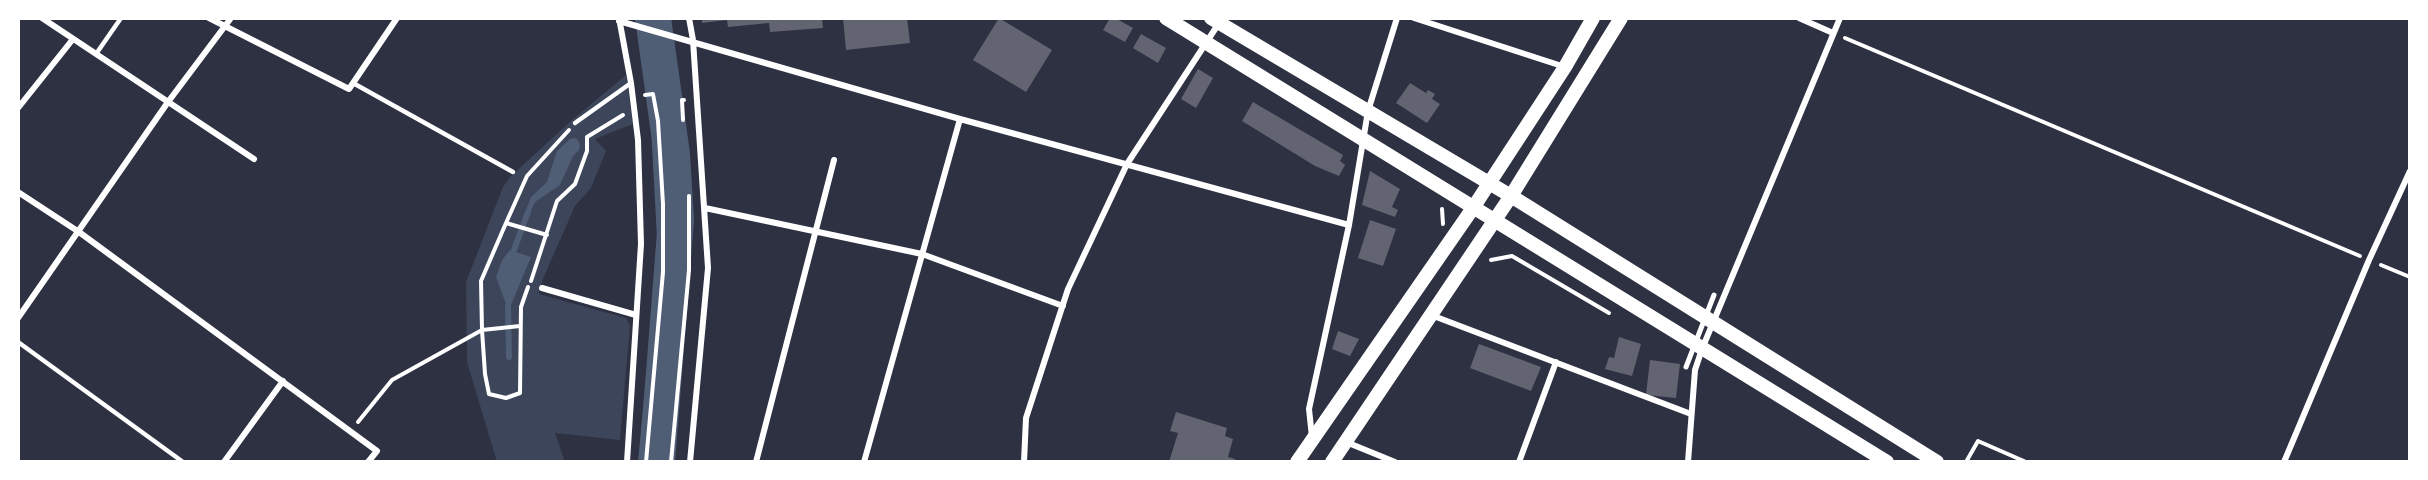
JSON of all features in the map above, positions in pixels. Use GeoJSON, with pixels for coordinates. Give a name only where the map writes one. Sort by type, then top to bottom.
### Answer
{"type":"FeatureCollection","features":[{"type":"Feature","properties":{"kind":"main road"},"geometry":{"type":"LineString","coordinates":[[1166,18],[1887,462]]}},
{"type":"Feature","properties":{"kind":"main road"},"geometry":{"type":"LineString","coordinates":[[1297,462],[1473,208],[1565,67],[1593,18]]}},
{"type":"Feature","properties":{"kind":"main road"},"geometry":{"type":"LineString","coordinates":[[1332,462],[1511,196],[1621,18]]}},
{"type":"Feature","properties":{"kind":"main road"},"geometry":{"type":"LineString","coordinates":[[1215,20],[1511,196],[1937,462]]}},
{"type":"Feature","properties":{"kind":"street"},"geometry":{"type":"LineString","coordinates":[[42,18],[254,159]]}},
{"type":"Feature","properties":{"kind":"street"},"geometry":{"type":"LineString","coordinates":[[209,18],[349,89],[397,18]]}},
{"type":"Feature","properties":{"kind":"street"},"geometry":{"type":"LineString","coordinates":[[18,318],[168,102],[231,18]]}},
{"type":"Feature","properties":{"kind":"street"},"geometry":{"type":"LineString","coordinates":[[689,18],[693,40],[708,268],[690,462]]}},
{"type":"Feature","properties":{"kind":"street"},"geometry":{"type":"LineString","coordinates":[[1313,440],[1309,409],[1349,225],[1368,111],[1397,18]]}},
{"type":"Feature","properties":{"kind":"street"},"geometry":{"type":"LineString","coordinates":[[1414,18],[1565,67]]}},
{"type":"Feature","properties":{"kind":"street"},"geometry":{"type":"LineString","coordinates":[[1799,18],[1833,33]]}},
{"type":"Feature","properties":{"kind":"street"},"geometry":{"type":"LineString","coordinates":[[1688,462],[1695,370],[1702,349],[1840,18]]}},
{"type":"Feature","properties":{"kind":"street"},"geometry":{"type":"LineString","coordinates":[[627,462],[641,244],[638,140],[631,83],[619,19],[960,119],[1349,225]]}},
{"type":"Feature","properties":{"kind":"street"},"geometry":{"type":"LineString","coordinates":[[1024,462],[1026,418],[1068,289],[1127,164],[1207,43],[1215,20]]}},
{"type":"Feature","properties":{"kind":"street"},"geometry":{"type":"LineString","coordinates":[[18,108],[73,39]]}},
{"type":"Feature","properties":{"kind":"street"},"geometry":{"type":"LineString","coordinates":[[864,462],[960,119]]}},
{"type":"Feature","properties":{"kind":"street"},"geometry":{"type":"LineString","coordinates":[[756,462],[834,160]]}},
{"type":"Feature","properties":{"kind":"street"},"geometry":{"type":"LineString","coordinates":[[2284,462],[2369,260],[2410,171]]}},
{"type":"Feature","properties":{"kind":"street"},"geometry":{"type":"LineString","coordinates":[[18,192],[79,232],[377,451],[368,462]]}},
{"type":"Feature","properties":{"kind":"street"},"geometry":{"type":"LineString","coordinates":[[705,208],[922,254],[1063,306]]}},
{"type":"Feature","properties":{"kind":"street"},"geometry":{"type":"LineString","coordinates":[[542,288],[636,315]]}},
{"type":"Feature","properties":{"kind":"street"},"geometry":{"type":"LineString","coordinates":[[1686,367],[1714,295]]}},
{"type":"Feature","properties":{"kind":"street"},"geometry":{"type":"LineString","coordinates":[[1431,315],[1691,414]]}},
{"type":"Feature","properties":{"kind":"street"},"geometry":{"type":"LineString","coordinates":[[1518,462],[1556,362]]}},
{"type":"Feature","properties":{"kind":"street"},"geometry":{"type":"LineString","coordinates":[[224,462],[283,381]]}},
{"type":"Feature","properties":{"kind":"street"},"geometry":{"type":"LineString","coordinates":[[1346,441],[1395,462]]}},
{"type":"Feature","properties":{"kind":"lane"},"geometry":{"type":"LineString","coordinates":[[96,54],[121,18]]}},
{"type":"Feature","properties":{"kind":"lane"},"geometry":{"type":"LineString","coordinates":[[353,83],[513,172]]}},
{"type":"Feature","properties":{"kind":"lane"},"geometry":{"type":"LineString","coordinates":[[575,123],[631,83]]}},
{"type":"Feature","properties":{"kind":"lane"},"geometry":{"type":"LineString","coordinates":[[18,342],[183,462]]}},
{"type":"Feature","properties":{"kind":"path"},"geometry":{"type":"LineString","coordinates":[[1833,33],[2410,277]]}},
{"type":"Feature","properties":{"kind":"path"},"geometry":{"type":"LineString","coordinates":[[646,462],[663,272],[663,204],[658,120],[653,94]]}},
{"type":"Feature","properties":{"kind":"path"},"geometry":{"type":"LineString","coordinates":[[682,100],[684,128]]}},
{"type":"Feature","properties":{"kind":"path"},"geometry":{"type":"LineString","coordinates":[[575,123],[527,176],[481,281],[485,374],[489,394],[506,398],[520,393],[521,307],[548,235],[557,201],[575,184],[587,151],[587,137],[634,108]]}},
{"type":"Feature","properties":{"kind":"path"},"geometry":{"type":"LineString","coordinates":[[671,462],[689,270],[688,190]]}},
{"type":"Feature","properties":{"kind":"path"},"geometry":{"type":"LineString","coordinates":[[1442,209],[1443,226]]}},
{"type":"Feature","properties":{"kind":"path"},"geometry":{"type":"LineString","coordinates":[[507,223],[548,235]]}},
{"type":"Feature","properties":{"kind":"path"},"geometry":{"type":"LineString","coordinates":[[1491,260],[1512,256]]}},
{"type":"Feature","properties":{"kind":"path"},"geometry":{"type":"LineString","coordinates":[[529,284],[542,288]]}},
{"type":"Feature","properties":{"kind":"path"},"geometry":{"type":"LineString","coordinates":[[350,431],[392,381],[482,330],[520,326]]}},
{"type":"Feature","properties":{"kind":"path"},"geometry":{"type":"LineString","coordinates":[[1966,462],[1978,441],[2026,462]]}},
{"type":"Feature","properties":{"kind":"shaded area"},"geometry":{"type":"Polygon","coordinates":[[[626,75],[633,124],[595,139],[606,151],[591,188],[575,206],[542,281],[539,294],[626,318],[630,326],[620,440],[555,433],[565,462],[497,462],[467,362],[466,282],[503,187],[510,177],[573,119],[626,75]]]}},
{"type":"Feature","properties":{"kind":"shaded area"},"geometry":{"type":"Polygon","coordinates":[[[576,138],[580,144],[579,150],[573,156],[560,185],[535,202],[531,211],[526,210],[531,197],[547,182],[557,151],[570,139],[576,138]]]}},
{"type":"Feature","properties":{"kind":"shaded area"},"geometry":{"type":"Polygon","coordinates":[[[510,250],[531,257],[511,305],[506,304],[496,277],[502,260],[510,250]]]}},
{"type":"Feature","properties":{"kind":"building"},"geometry":{"type":"Polygon","coordinates":[[[702,18],[822,18],[823,28],[770,32],[769,23],[728,27],[727,20],[702,23],[702,18]]]}},
{"type":"Feature","properties":{"kind":"building"},"geometry":{"type":"Polygon","coordinates":[[[843,18],[907,18],[910,43],[846,50],[843,18]]]}},
{"type":"Feature","properties":{"kind":"building"},"geometry":{"type":"Polygon","coordinates":[[[999,18],[1052,50],[1026,92],[973,60],[999,18]]]}},
{"type":"Feature","properties":{"kind":"building"},"geometry":{"type":"Polygon","coordinates":[[[1110,18],[1115,18],[1133,28],[1125,42],[1103,30],[1110,18]]]}},
{"type":"Feature","properties":{"kind":"building"},"geometry":{"type":"Polygon","coordinates":[[[1141,34],[1166,48],[1158,63],[1133,48],[1141,34]]]}},
{"type":"Feature","properties":{"kind":"building"},"geometry":{"type":"Polygon","coordinates":[[[1198,69],[1213,78],[1196,108],[1181,99],[1198,69]]]}},
{"type":"Feature","properties":{"kind":"building"},"geometry":{"type":"Polygon","coordinates":[[[1410,83],[1426,93],[1428,90],[1435,94],[1432,99],[1440,104],[1427,123],[1396,103],[1410,83]]]}},
{"type":"Feature","properties":{"kind":"building"},"geometry":{"type":"Polygon","coordinates":[[[1253,102],[1343,155],[1340,161],[1345,165],[1339,176],[1315,166],[1242,121],[1253,102]]]}},
{"type":"Feature","properties":{"kind":"building"},"geometry":{"type":"Polygon","coordinates":[[[1370,171],[1400,189],[1392,207],[1398,210],[1395,217],[1362,205],[1370,171]]]}},
{"type":"Feature","properties":{"kind":"building"},"geometry":{"type":"Polygon","coordinates":[[[1370,220],[1396,229],[1383,266],[1358,258],[1370,220]]]}},
{"type":"Feature","properties":{"kind":"building"},"geometry":{"type":"Polygon","coordinates":[[[1338,331],[1359,339],[1350,356],[1332,349],[1338,331]]]}},
{"type":"Feature","properties":{"kind":"building"},"geometry":{"type":"Polygon","coordinates":[[[1619,337],[1641,344],[1632,376],[1605,369],[1609,357],[1614,358],[1619,337]]]}},
{"type":"Feature","properties":{"kind":"building"},"geometry":{"type":"Polygon","coordinates":[[[1479,344],[1541,367],[1531,391],[1470,368],[1479,344]]]}},
{"type":"Feature","properties":{"kind":"building"},"geometry":{"type":"Polygon","coordinates":[[[1650,360],[1680,364],[1676,398],[1646,395],[1650,360]]]}},
{"type":"Feature","properties":{"kind":"building"},"geometry":{"type":"Polygon","coordinates":[[[1176,412],[1227,428],[1225,436],[1233,439],[1228,457],[1235,459],[1234,462],[1169,462],[1178,433],[1170,431],[1176,412]]]}},
{"type":"Feature","properties":{"kind":"waterway"},"geometry":{"type":"LineString","coordinates":[[653,18],[672,154],[676,220],[657,462]]}},
{"type":"Feature","properties":{"kind":"waterway"},"geometry":{"type":"LineString","coordinates":[[650,365],[660,238],[654,127]]}},
{"type":"Feature","properties":{"kind":"waterway"},"geometry":{"type":"LineString","coordinates":[[514,250],[528,212]]}},
{"type":"Feature","properties":{"kind":"waterway"},"geometry":{"type":"LineString","coordinates":[[508,306],[509,357]]}},
{"type":"Feature","properties":{"kind":"waterway"},"geometry":{"type":"LineString","coordinates":[[641,462],[649,376]]}}]}
